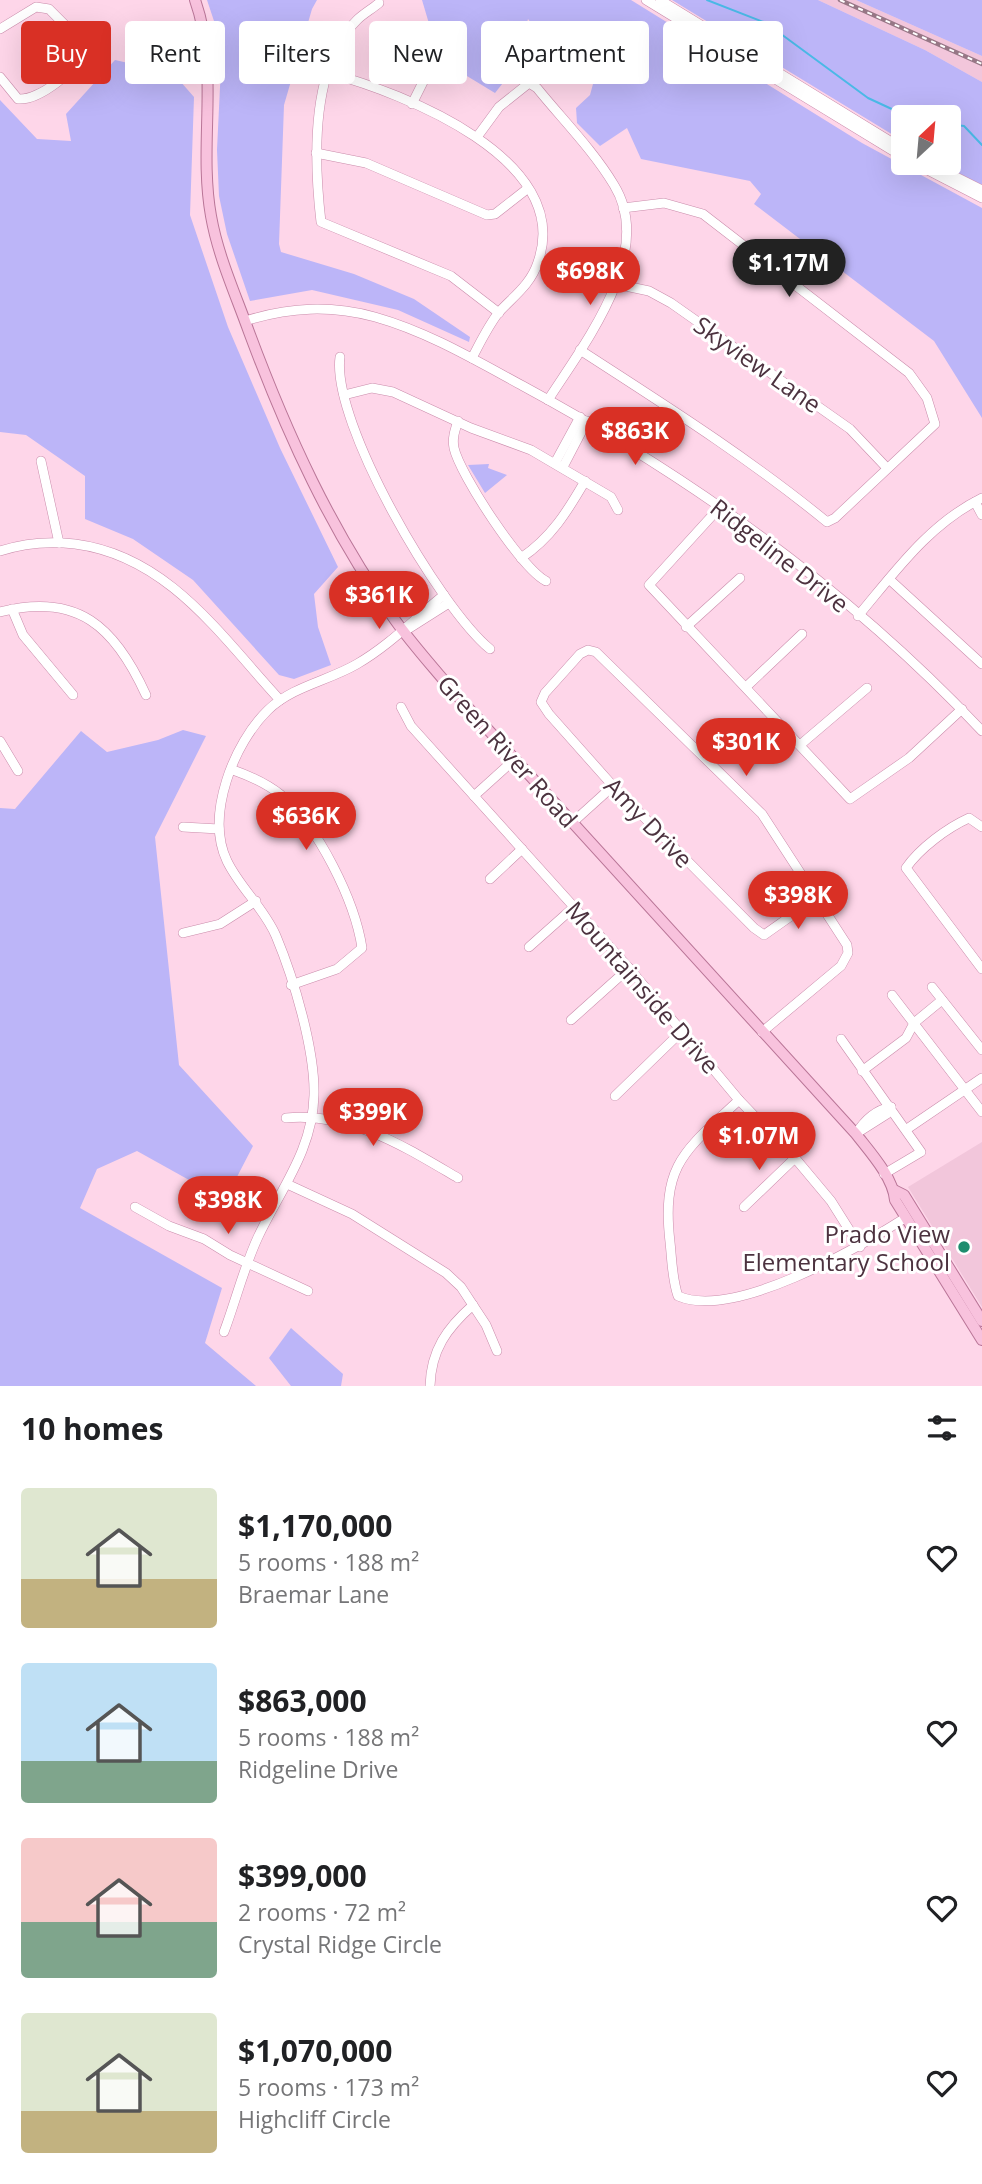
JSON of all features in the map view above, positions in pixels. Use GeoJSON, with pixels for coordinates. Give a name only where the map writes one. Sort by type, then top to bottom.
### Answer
{"type":"FeatureCollection","features":[{"type":"Feature","properties":{"kind":"main road","name":"Green River Road"},"geometry":{"type":"LineString","coordinates":[[195,0],[208,51],[205,165],[211,215],[225,268],[284,422],[352,555],[404,631],[452,690],[856,1134],[894,1190],[895,1200],[905,1218],[982,1340]]}},
{"type":"Feature","properties":{"kind":"main road","name":"Green River Road"},"geometry":{"type":"LineString","coordinates":[[894,1190],[904,1195],[982,1321]]}},
{"type":"Feature","properties":{"kind":"main road"},"geometry":{"type":"LineString","coordinates":[[905,1218],[923,1226]]}},
{"type":"Feature","properties":{"kind":"main road"},"geometry":{"type":"LineString","coordinates":[[958,1304],[972,1305]]}},
{"type":"Feature","properties":{"kind":"street"},"geometry":{"type":"LineString","coordinates":[[646,0],[891,150]]}},
{"type":"Feature","properties":{"kind":"street"},"geometry":{"type":"LineString","coordinates":[[660,0],[891,142]]}},
{"type":"Feature","properties":{"kind":"street"},"geometry":{"type":"LineString","coordinates":[[355,23],[379,3]]}},
{"type":"Feature","properties":{"kind":"street"},"geometry":{"type":"LineString","coordinates":[[0,29],[42,6],[49,9],[82,42],[85,50],[82,58],[60,80],[30,98],[18,99],[0,77]]}},
{"type":"Feature","properties":{"kind":"street"},"geometry":{"type":"LineString","coordinates":[[355,80],[412,104],[477,137],[505,159],[527,189],[540,218],[540,254],[531,279],[499,313],[472,358]]}},
{"type":"Feature","properties":{"kind":"street"},"geometry":{"type":"LineString","coordinates":[[477,137],[499,107],[529,83],[537,88],[615,185],[623,208],[626,223],[616,284],[604,313],[548,400]]}},
{"type":"Feature","properties":{"kind":"street"},"geometry":{"type":"LineString","coordinates":[[326,84],[318,117],[316,153],[321,222],[451,276],[499,313]]}},
{"type":"Feature","properties":{"kind":"street"},"geometry":{"type":"LineString","coordinates":[[412,104],[422,84]]}},
{"type":"Feature","properties":{"kind":"street"},"geometry":{"type":"LineString","coordinates":[[316,153],[366,163],[487,215],[495,214],[527,189]]}},
{"type":"Feature","properties":{"kind":"street"},"geometry":{"type":"LineString","coordinates":[[937,175],[982,198]]}},
{"type":"Feature","properties":{"kind":"street"},"geometry":{"type":"LineString","coordinates":[[952,175],[982,190]]}},
{"type":"Feature","properties":{"kind":"street"},"geometry":{"type":"LineString","coordinates":[[580,350],[711,435],[827,522],[835,518],[886,467],[935,424],[928,398],[909,373],[703,214],[664,203],[623,208]]}},
{"type":"Feature","properties":{"kind":"street","name":"Skyview Lane"},"geometry":{"type":"LineString","coordinates":[[616,284],[649,291],[671,303],[850,429],[886,467]]}},
{"type":"Feature","properties":{"kind":"street","name":"Ridgeline Drive"},"geometry":{"type":"LineString","coordinates":[[245,321],[287,309],[345,312],[397,324],[472,358],[583,419],[720,507],[858,615],[962,709],[982,731]]}},
{"type":"Feature","properties":{"kind":"street"},"geometry":{"type":"LineString","coordinates":[[340,357],[337,373],[364,453],[411,543],[475,637],[490,649]]}},
{"type":"Feature","properties":{"kind":"street"},"geometry":{"type":"LineString","coordinates":[[344,395],[372,388],[393,392],[531,450],[611,497],[618,510]]}},
{"type":"Feature","properties":{"kind":"street"},"geometry":{"type":"LineString","coordinates":[[559,465],[583,419]]}},
{"type":"Feature","properties":{"kind":"street"},"geometry":{"type":"LineString","coordinates":[[458,421],[453,436],[454,449],[496,524],[535,576],[546,581]]}},
{"type":"Feature","properties":{"kind":"street"},"geometry":{"type":"LineString","coordinates":[[41,461],[59,542]]}},
{"type":"Feature","properties":{"kind":"street"},"geometry":{"type":"LineString","coordinates":[[521,558],[539,546],[559,525],[585,481]]}},
{"type":"Feature","properties":{"kind":"street"},"geometry":{"type":"LineString","coordinates":[[858,615],[925,538],[948,517],[978,500],[982,515]]}},
{"type":"Feature","properties":{"kind":"street"},"geometry":{"type":"LineString","coordinates":[[720,507],[649,584],[850,799],[909,758],[962,709]]}},
{"type":"Feature","properties":{"kind":"street"},"geometry":{"type":"LineString","coordinates":[[0,551],[59,542],[99,547],[147,567],[169,582],[280,700]]}},
{"type":"Feature","properties":{"kind":"street"},"geometry":{"type":"LineString","coordinates":[[686,626],[740,578]]}},
{"type":"Feature","properties":{"kind":"street"},"geometry":{"type":"LineString","coordinates":[[889,579],[982,664]]}},
{"type":"Feature","properties":{"kind":"street"},"geometry":{"type":"LineString","coordinates":[[223,1332],[259,1234],[305,1145],[312,1118],[313,1062],[276,937],[256,901],[228,863],[219,829],[223,799],[233,769],[251,731],[280,700],[348,669],[447,599]]}},
{"type":"Feature","properties":{"kind":"street"},"geometry":{"type":"LineString","coordinates":[[0,611],[33,605],[57,606],[78,612],[99,624],[133,667],[146,695]]}},
{"type":"Feature","properties":{"kind":"street"},"geometry":{"type":"LineString","coordinates":[[12,609],[23,635],[73,695]]}},
{"type":"Feature","properties":{"kind":"street"},"geometry":{"type":"LineString","coordinates":[[746,687],[802,634]]}},
{"type":"Feature","properties":{"kind":"street","name":"Amy Drive"},"geometry":{"type":"LineString","coordinates":[[588,650],[596,652],[762,814],[779,836],[815,899],[764,935],[613,786],[541,702],[545,693],[588,650]]}},
{"type":"Feature","properties":{"kind":"street"},"geometry":{"type":"LineString","coordinates":[[800,745],[867,688]]}},
{"type":"Feature","properties":{"kind":"street","name":"Mountainside Drive"},"geometry":{"type":"LineString","coordinates":[[401,707],[411,726],[629,968],[739,1100],[795,1158],[831,1201],[860,1247]]}},
{"type":"Feature","properties":{"kind":"street"},"geometry":{"type":"LineString","coordinates":[[0,741],[18,771]]}},
{"type":"Feature","properties":{"kind":"street"},"geometry":{"type":"LineString","coordinates":[[474,796],[515,759]]}},
{"type":"Feature","properties":{"kind":"street"},"geometry":{"type":"LineString","coordinates":[[233,769],[261,780],[283,797],[311,832],[349,898],[359,924],[362,948],[337,969],[291,985]]}},
{"type":"Feature","properties":{"kind":"street"},"geometry":{"type":"LineString","coordinates":[[572,823],[613,786]]}},
{"type":"Feature","properties":{"kind":"street"},"geometry":{"type":"LineString","coordinates":[[982,827],[970,818],[912,859],[905,868],[982,969]]}},
{"type":"Feature","properties":{"kind":"street"},"geometry":{"type":"LineString","coordinates":[[183,827],[219,829]]}},
{"type":"Feature","properties":{"kind":"street"},"geometry":{"type":"LineString","coordinates":[[490,879],[522,849]]}},
{"type":"Feature","properties":{"kind":"street"},"geometry":{"type":"LineString","coordinates":[[762,1032],[841,966],[848,953],[842,937],[815,899]]}},
{"type":"Feature","properties":{"kind":"street"},"geometry":{"type":"LineString","coordinates":[[183,933],[220,924],[256,901]]}},
{"type":"Feature","properties":{"kind":"street"},"geometry":{"type":"LineString","coordinates":[[529,947],[574,907]]}},
{"type":"Feature","properties":{"kind":"street"},"geometry":{"type":"LineString","coordinates":[[571,1020],[629,968]]}},
{"type":"Feature","properties":{"kind":"street"},"geometry":{"type":"LineString","coordinates":[[932,987],[982,1050]]}},
{"type":"Feature","properties":{"kind":"street"},"geometry":{"type":"LineString","coordinates":[[892,995],[982,1112]]}},
{"type":"Feature","properties":{"kind":"street"},"geometry":{"type":"LineString","coordinates":[[862,1071],[906,1038],[914,1024],[942,999]]}},
{"type":"Feature","properties":{"kind":"street"},"geometry":{"type":"LineString","coordinates":[[615,1096],[681,1032]]}},
{"type":"Feature","properties":{"kind":"street"},"geometry":{"type":"LineString","coordinates":[[841,1039],[921,1152],[884,1174]]}},
{"type":"Feature","properties":{"kind":"street"},"geometry":{"type":"LineString","coordinates":[[906,1129],[982,1078]]}},
{"type":"Feature","properties":{"kind":"street"},"geometry":{"type":"LineString","coordinates":[[739,1100],[691,1144],[674,1170],[667,1210],[678,1296],[687,1300],[731,1299],[860,1247],[905,1218]]}},
{"type":"Feature","properties":{"kind":"street"},"geometry":{"type":"LineString","coordinates":[[856,1134],[887,1114],[891,1107]]}},
{"type":"Feature","properties":{"kind":"street"},"geometry":{"type":"LineString","coordinates":[[286,1118],[312,1118],[360,1127],[394,1141],[458,1178]]}},
{"type":"Feature","properties":{"kind":"street"},"geometry":{"type":"LineString","coordinates":[[744,1207],[795,1158]]}},
{"type":"Feature","properties":{"kind":"street"},"geometry":{"type":"LineString","coordinates":[[287,1184],[352,1214],[446,1273],[461,1287],[473,1305],[497,1351]]}},
{"type":"Feature","properties":{"kind":"street"},"geometry":{"type":"LineString","coordinates":[[135,1207],[169,1226],[204,1238],[248,1263],[308,1291]]}},
{"type":"Feature","properties":{"kind":"street"},"geometry":{"type":"LineString","coordinates":[[430,1386],[436,1351],[450,1325],[473,1305]]}},
{"type":"Feature","properties":{"kind":"shaded area"},"geometry":{"type":"Polygon","coordinates":[[[207,0],[317,0],[308,21],[239,21],[239,84],[290,84],[284,105],[279,244],[281,252],[354,274],[414,299],[470,337],[469,342],[398,310],[312,290],[250,301],[227,234],[219,196],[217,150],[220,84],[225,84],[225,21],[214,21],[207,0]]]}},
{"type":"Feature","properties":{"kind":"shaded area"},"geometry":{"type":"Polygon","coordinates":[[[422,0],[631,0],[665,21],[663,84],[767,84],[891,159],[891,175],[921,175],[982,208],[982,418],[934,341],[754,204],[761,194],[750,181],[641,159],[627,128],[600,146],[577,123],[576,108],[590,95],[593,84],[649,84],[649,21],[481,21],[481,84],[502,84],[495,93],[467,76],[467,21],[428,21],[422,0]]]}},
{"type":"Feature","properties":{"kind":"shaded area"},"geometry":{"type":"Polygon","coordinates":[[[672,0],[818,0],[925,50],[982,82],[982,185],[961,174],[961,105],[891,105],[891,134],[783,68],[783,21],[706,21],[672,0]]]}},
{"type":"Feature","properties":{"kind":"shaded area"},"geometry":{"type":"Polygon","coordinates":[[[818,0],[856,0],[982,56],[982,82],[925,50],[818,0]]]}},
{"type":"Feature","properties":{"kind":"shaded area"},"geometry":{"type":"Polygon","coordinates":[[[856,0],[982,0],[982,56],[856,0]]]}},
{"type":"Feature","properties":{"kind":"shaded area"},"geometry":{"type":"Polygon","coordinates":[[[115,60],[125,62],[125,84],[183,84],[194,97],[190,215],[228,327],[280,448],[338,567],[314,594],[318,627],[331,665],[294,679],[279,675],[193,580],[133,539],[85,519],[85,476],[26,435],[0,432],[0,100],[37,139],[71,141],[66,114],[93,84],[111,84],[111,64],[115,60]]]}},
{"type":"Feature","properties":{"kind":"shaded area"},"geometry":{"type":"Polygon","coordinates":[[[489,464],[488,468],[507,475],[485,493],[468,465],[489,464]]]}},
{"type":"Feature","properties":{"kind":"shaded area"},"geometry":{"type":"Polygon","coordinates":[[[183,730],[206,736],[155,837],[179,1065],[253,1146],[225,1200],[137,1151],[97,1169],[80,1208],[222,1288],[205,1343],[256,1386],[0,1386],[0,808],[15,809],[81,731],[107,752],[158,740],[183,730]]]}},
{"type":"Feature","properties":{"kind":"shaded area","name":"Prado View Elementary School"},"geometry":{"type":"Polygon","coordinates":[[[982,1142],[982,1307],[908,1187],[982,1142]]]}},
{"type":"Feature","properties":{"kind":"shaded area"},"geometry":{"type":"Polygon","coordinates":[[[291,1328],[343,1374],[341,1386],[291,1386],[269,1358],[291,1328]]]}},
{"type":"Feature","properties":{"kind":"waterway"},"geometry":{"type":"LineString","coordinates":[[707,0],[766,23],[868,98],[891,109]]}},
{"type":"Feature","properties":{"kind":"waterway"},"geometry":{"type":"LineString","coordinates":[[961,126],[982,145]]}},
{"type":"Feature","properties":{"kind":"railway"},"geometry":{"type":"LineString","coordinates":[[840,0],[982,64]]}},
{"type":"Feature","properties":{"kind":"place","name":"Prado View Elementary School"},"geometry":{"type":"Point","coordinates":[964,1247]}}]}
